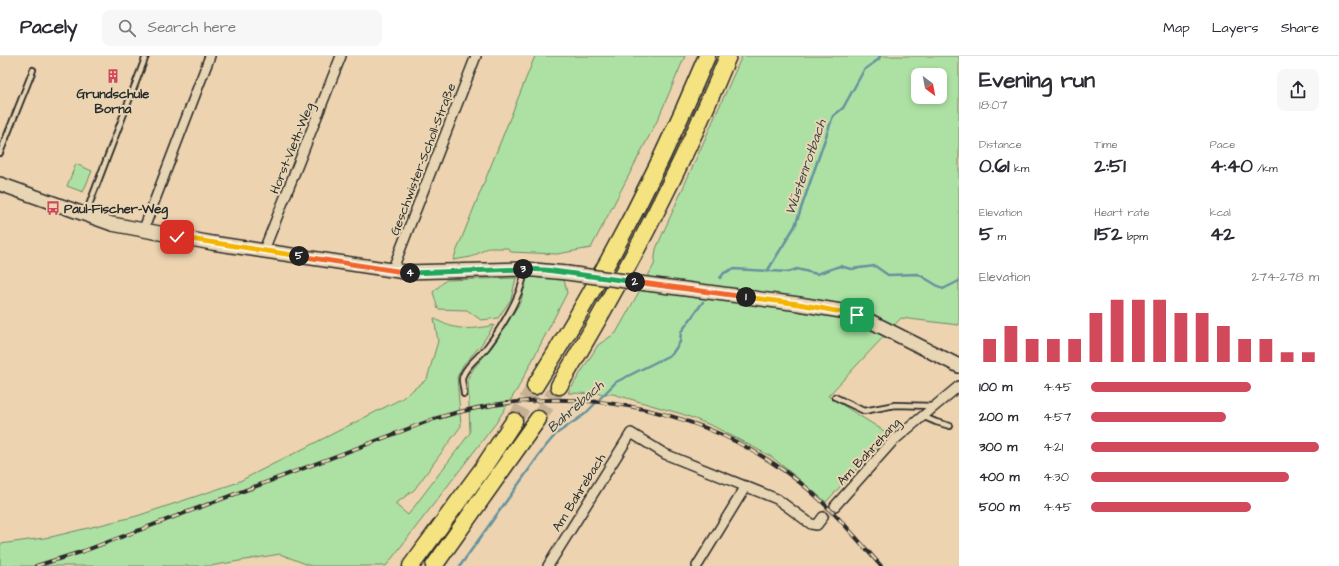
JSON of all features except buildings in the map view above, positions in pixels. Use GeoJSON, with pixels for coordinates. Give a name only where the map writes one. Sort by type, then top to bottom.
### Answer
{"type":"FeatureCollection","features":[{"type":"Feature","properties":{"kind":"highway"},"geometry":{"type":"LineString","coordinates":[[536,386],[609,261],[662,157],[707,56]]}},
{"type":"Feature","properties":{"kind":"highway"},"geometry":{"type":"LineString","coordinates":[[559,386],[631,260],[679,166],[728,56]]}},
{"type":"Feature","properties":{"kind":"highway"},"geometry":{"type":"LineString","coordinates":[[434,566],[538,419]]}},
{"type":"Feature","properties":{"kind":"highway"},"geometry":{"type":"LineString","coordinates":[[411,566],[478,474],[514,421]]}},
{"type":"Feature","properties":{"kind":"street"},"geometry":{"type":"LineString","coordinates":[[143,231],[210,56]]}},
{"type":"Feature","properties":{"kind":"street","name":"Horst-Vieth-Weg"},"geometry":{"type":"LineString","coordinates":[[264,250],[341,56]]}},
{"type":"Feature","properties":{"kind":"street","name":"Geschwister-Scholl-Straße"},"geometry":{"type":"LineString","coordinates":[[392,271],[476,56]]}},
{"type":"Feature","properties":{"kind":"street"},"geometry":{"type":"LineString","coordinates":[[0,184],[112,224],[143,231],[392,271],[422,273],[524,269],[567,273],[799,304],[847,312],[866,319],[959,366]]}},
{"type":"Feature","properties":{"kind":"street","name":"Am Bahrehang"},"geometry":{"type":"LineString","coordinates":[[835,506],[893,441],[959,386]]}},
{"type":"Feature","properties":{"kind":"street","name":"Am Bahrebach"},"geometry":{"type":"LineString","coordinates":[[548,566],[631,433],[665,454],[746,486]]}},
{"type":"Feature","properties":{"kind":"street"},"geometry":{"type":"LineString","coordinates":[[697,566],[746,486],[777,500],[811,524],[817,524],[823,518]]}},
{"type":"Feature","properties":{"kind":"lane"},"geometry":{"type":"LineString","coordinates":[[85,214],[146,56]]}},
{"type":"Feature","properties":{"kind":"lane"},"geometry":{"type":"LineString","coordinates":[[0,153],[33,70]]}},
{"type":"Feature","properties":{"kind":"lane"},"geometry":{"type":"LineString","coordinates":[[464,394],[462,378],[487,346],[517,298],[524,281],[524,269]]}},
{"type":"Feature","properties":{"kind":"lane"},"geometry":{"type":"LineString","coordinates":[[835,397],[864,411],[895,405],[934,406]]}},
{"type":"Feature","properties":{"kind":"lane"},"geometry":{"type":"LineString","coordinates":[[922,416],[950,426]]}},
{"type":"Feature","properties":{"kind":"green space"},"geometry":{"type":"Polygon","coordinates":[[[535,56],[685,56],[658,119],[591,248],[557,254],[511,252],[508,248],[488,248],[471,257],[453,260],[535,56]]]}},
{"type":"Feature","properties":{"kind":"green space"},"geometry":{"type":"Polygon","coordinates":[[[742,56],[959,56],[959,325],[901,318],[828,396],[889,434],[826,502],[772,457],[713,426],[682,414],[613,394],[568,393],[598,345],[616,333],[654,265],[656,249],[742,56]]]}},
{"type":"Feature","properties":{"kind":"green space"},"geometry":{"type":"Polygon","coordinates":[[[76,164],[92,171],[83,192],[67,186],[76,164]]]}},
{"type":"Feature","properties":{"kind":"green space"},"geometry":{"type":"Polygon","coordinates":[[[527,277],[564,279],[567,293],[518,388],[496,423],[386,566],[311,566],[280,554],[210,566],[0,566],[0,544],[51,537],[137,516],[236,483],[401,399],[427,379],[438,341],[434,318],[448,325],[463,328],[478,328],[494,325],[481,345],[463,365],[457,377],[461,426],[414,490],[395,504],[408,515],[470,433],[468,378],[474,368],[492,347],[521,301],[527,277]]]}},
{"type":"Feature","properties":{"kind":"green space"},"geometry":{"type":"Polygon","coordinates":[[[516,278],[511,299],[498,318],[481,320],[467,310],[438,309],[433,292],[446,280],[516,278]]]}},
{"type":"Feature","properties":{"kind":"waterway","name":"Wüstenrotbach"},"geometry":{"type":"LineString","coordinates":[[768,270],[795,226],[833,116],[843,108],[864,70],[879,59],[880,56]]}},
{"type":"Feature","properties":{"kind":"waterway","name":"Bahrebach"},"geometry":{"type":"LineString","coordinates":[[720,278],[724,273],[733,269],[788,272],[797,269],[817,274],[840,266],[851,269],[875,266],[888,275],[918,274],[943,289],[959,281]]}},
{"type":"Feature","properties":{"kind":"waterway","name":"Bahrebach"},"geometry":{"type":"LineString","coordinates":[[460,566],[545,447],[556,434],[585,414],[616,382],[672,354],[680,342],[681,332],[703,302]]}},
{"type":"Feature","properties":{"kind":"tunnel"},"geometry":{"type":"LineString","coordinates":[[514,421],[535,386]]}},
{"type":"Feature","properties":{"kind":"tunnel"},"geometry":{"type":"LineString","coordinates":[[538,419],[559,386]]}},
{"type":"Feature","properties":{"kind":"tunnel"},"geometry":{"type":"LineString","coordinates":[[823,517],[835,506]]}},
{"type":"Feature","properties":{"kind":"railway"},"geometry":{"type":"LineString","coordinates":[[36,566],[84,551],[434,419],[483,407],[532,401],[581,401],[630,406],[678,418],[723,436],[767,459],[808,489],[846,526],[881,566]]}},
{"type":"Feature","properties":{"kind":"place","name":"Grundschule Borna"},"geometry":{"type":"Point","coordinates":[113,76]}},
{"type":"Feature","properties":{"kind":"place","name":"Paul-Fischer-Weg"},"geometry":{"type":"Point","coordinates":[53,208]}},
{"type":"Feature","properties":{"kind":"route"},"geometry":{"type":"LineString","coordinates":[[177,237],[392,271],[422,273],[524,269],[546,270],[799,304],[857,315]]}}]}
